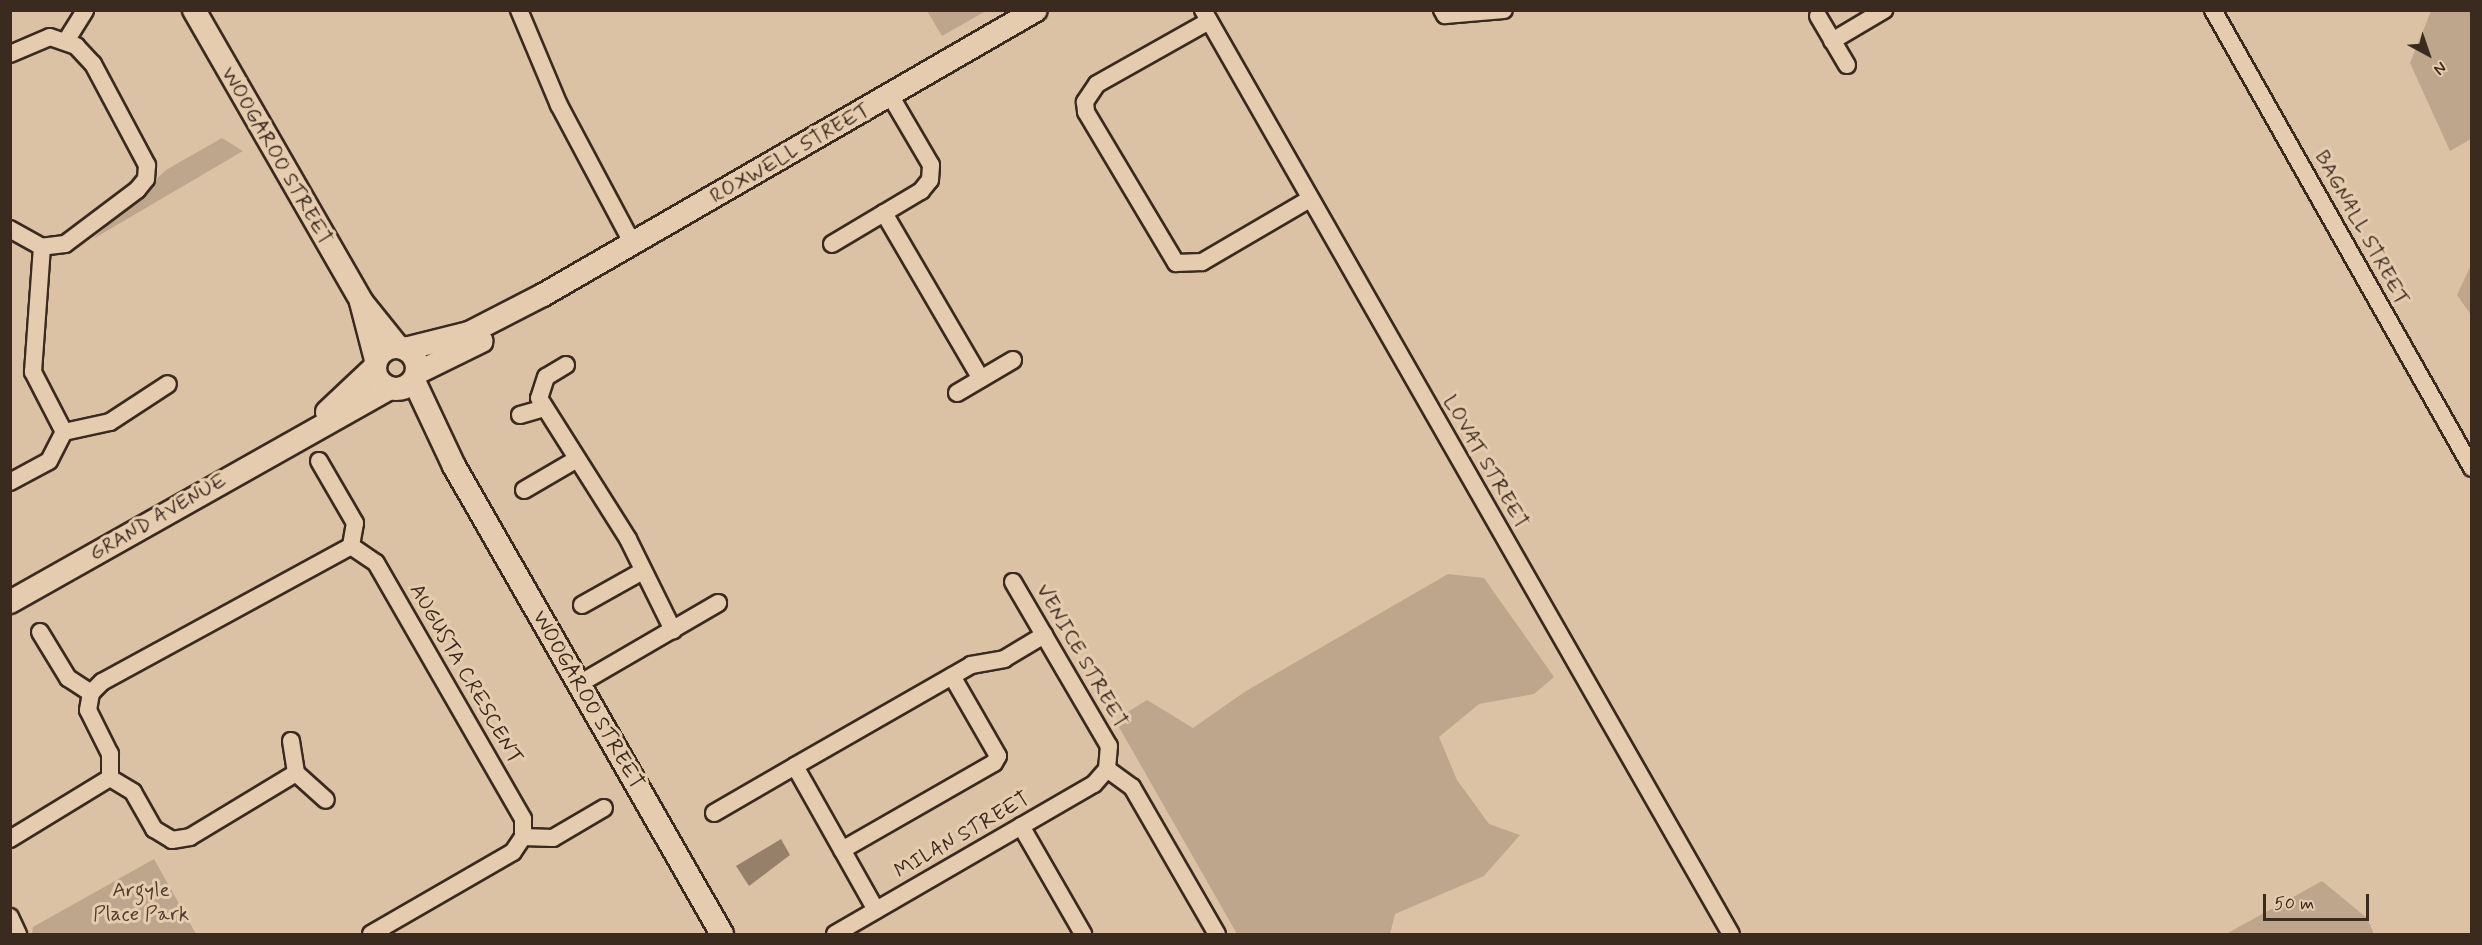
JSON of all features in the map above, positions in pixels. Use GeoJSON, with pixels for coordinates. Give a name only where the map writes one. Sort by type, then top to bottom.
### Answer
{"type":"FeatureCollection","features":[{"type":"Feature","properties":{"kind":"street"},"geometry":{"type":"LineString","coordinates":[[66,41],[85,10]]}},
{"type":"Feature","properties":{"kind":"street","name":"WOOGAROO STREET"},"geometry":{"type":"LineString","coordinates":[[194,10],[361,301],[402,348],[416,359],[404,383]]}},
{"type":"Feature","properties":{"kind":"street"},"geometry":{"type":"LineString","coordinates":[[519,10],[563,114],[633,244]]}},
{"type":"Feature","properties":{"kind":"street","name":"ROXWELL STREET"},"geometry":{"type":"LineString","coordinates":[[402,348],[469,333],[543,295],[1036,10]]}},
{"type":"Feature","properties":{"kind":"street"},"geometry":{"type":"LineString","coordinates":[[1442,10],[1444,15],[1504,10]]}},
{"type":"Feature","properties":{"kind":"street"},"geometry":{"type":"LineString","coordinates":[[1832,41],[1884,10]]}},
{"type":"Feature","properties":{"kind":"street","name":"BAGNALL STREET"},"geometry":{"type":"LineString","coordinates":[[2213,10],[2472,468]]}},
{"type":"Feature","properties":{"kind":"street"},"geometry":{"type":"LineString","coordinates":[[1206,16],[1097,84],[1085,102],[1086,112],[1176,263],[1202,262],[1310,199]]}},
{"type":"Feature","properties":{"kind":"street","name":"LOVAT STREET"},"geometry":{"type":"LineString","coordinates":[[1206,16],[1731,934]]}},
{"type":"Feature","properties":{"kind":"street"},"geometry":{"type":"LineString","coordinates":[[1818,16],[1847,65]]}},
{"type":"Feature","properties":{"kind":"street"},"geometry":{"type":"LineString","coordinates":[[10,54],[50,37],[66,41],[93,64],[147,165],[146,179],[65,244],[42,247],[10,229]]}},
{"type":"Feature","properties":{"kind":"street"},"geometry":{"type":"LineString","coordinates":[[832,244],[921,191],[932,173],[890,95]]}},
{"type":"Feature","properties":{"kind":"street"},"geometry":{"type":"LineString","coordinates":[[884,213],[981,379]]}},
{"type":"Feature","properties":{"kind":"street"},"geometry":{"type":"LineString","coordinates":[[42,247],[33,372],[64,432]]}},
{"type":"Feature","properties":{"kind":"street","name":"ROXWELL STREET"},"geometry":{"type":"LineString","coordinates":[[404,383],[484,340],[543,295]]}},
{"type":"Feature","properties":{"kind":"street","name":"WOOGAROO STREET"},"geometry":{"type":"LineString","coordinates":[[361,301],[376,364],[404,383],[454,466],[722,934]]}},
{"type":"Feature","properties":{"kind":"street"},"geometry":{"type":"LineString","coordinates":[[376,364],[385,350],[402,348]]}},
{"type":"Feature","properties":{"kind":"street"},"geometry":{"type":"LineString","coordinates":[[957,393],[1013,360]]}},
{"type":"Feature","properties":{"kind":"street","name":"GRAND AVENUE"},"geometry":{"type":"LineString","coordinates":[[307,432],[376,364]]}},
{"type":"Feature","properties":{"kind":"street"},"geometry":{"type":"LineString","coordinates":[[566,365],[540,386],[544,408],[628,540],[641,572],[673,630]]}},
{"type":"Feature","properties":{"kind":"street","name":"GRAND AVENUE"},"geometry":{"type":"LineString","coordinates":[[10,602],[307,432],[404,383]]}},
{"type":"Feature","properties":{"kind":"street"},"geometry":{"type":"LineString","coordinates":[[64,432],[111,422],[168,384]]}},
{"type":"Feature","properties":{"kind":"street"},"geometry":{"type":"LineString","coordinates":[[520,415],[544,408]]}},
{"type":"Feature","properties":{"kind":"street"},"geometry":{"type":"LineString","coordinates":[[10,482],[49,461],[64,432]]}},
{"type":"Feature","properties":{"kind":"street"},"geometry":{"type":"LineString","coordinates":[[524,490],[578,459]]}},
{"type":"Feature","properties":{"kind":"street"},"geometry":{"type":"LineString","coordinates":[[110,778],[110,754],[88,710],[91,693],[173,642],[351,546],[355,523],[319,461]]}},
{"type":"Feature","properties":{"kind":"street","name":"AUGUSTA CRESCENT"},"geometry":{"type":"LineString","coordinates":[[351,546],[376,563],[523,819],[524,837]]}},
{"type":"Feature","properties":{"kind":"street"},"geometry":{"type":"LineString","coordinates":[[582,605],[641,572]]}},
{"type":"Feature","properties":{"kind":"street","name":"VENICE STREET"},"geometry":{"type":"LineString","coordinates":[[1013,582],[1109,746],[1107,769]]}},
{"type":"Feature","properties":{"kind":"street"},"geometry":{"type":"LineString","coordinates":[[579,684],[718,603]]}},
{"type":"Feature","properties":{"kind":"street"},"geometry":{"type":"LineString","coordinates":[[40,632],[68,678],[91,693]]}},
{"type":"Feature","properties":{"kind":"street"},"geometry":{"type":"LineString","coordinates":[[714,813],[971,665],[1004,659],[1044,635]]}},
{"type":"Feature","properties":{"kind":"street"},"geometry":{"type":"LineString","coordinates":[[842,850],[994,763],[998,756],[952,676]]}},
{"type":"Feature","properties":{"kind":"street"},"geometry":{"type":"LineString","coordinates":[[291,741],[296,773],[326,800]]}},
{"type":"Feature","properties":{"kind":"street"},"geometry":{"type":"LineString","coordinates":[[795,766],[876,910]]}},
{"type":"Feature","properties":{"kind":"street"},"geometry":{"type":"LineString","coordinates":[[1107,769],[1132,787],[1217,934]]}},
{"type":"Feature","properties":{"kind":"street","name":"MILAN STREET"},"geometry":{"type":"LineString","coordinates":[[835,934],[1094,784],[1107,769]]}},
{"type":"Feature","properties":{"kind":"street"},"geometry":{"type":"LineString","coordinates":[[110,778],[133,792],[154,829],[172,840],[190,837],[296,773]]}},
{"type":"Feature","properties":{"kind":"street"},"geometry":{"type":"LineString","coordinates":[[10,839],[110,778]]}},
{"type":"Feature","properties":{"kind":"street"},"geometry":{"type":"LineString","coordinates":[[371,934],[513,852],[524,837],[553,838],[604,808]]}},
{"type":"Feature","properties":{"kind":"street"},"geometry":{"type":"LineString","coordinates":[[1022,826],[1076,932]]}},
{"type":"Feature","properties":{"kind":"street"},"geometry":{"type":"LineString","coordinates":[[10,917],[18,934]]}},
{"type":"Feature","properties":{"kind":"green space"},"geometry":{"type":"Polygon","coordinates":[[[927,11],[986,11],[942,36],[927,11]]]}},
{"type":"Feature","properties":{"kind":"green space"},"geometry":{"type":"Polygon","coordinates":[[[2431,11],[2471,11],[2471,139],[2450,151],[2410,63],[2431,11]]]}},
{"type":"Feature","properties":{"kind":"green space"},"geometry":{"type":"Polygon","coordinates":[[[222,138],[243,151],[93,239],[166,170],[222,138]]]}},
{"type":"Feature","properties":{"kind":"green space"},"geometry":{"type":"Polygon","coordinates":[[[2471,265],[2471,315],[2457,295],[2471,265]]]}},
{"type":"Feature","properties":{"kind":"green space"},"geometry":{"type":"Polygon","coordinates":[[[1448,574],[1484,578],[1554,677],[1534,694],[1479,704],[1439,737],[1457,780],[1489,824],[1520,835],[1484,876],[1395,914],[1390,934],[1237,934],[1115,720],[1147,700],[1193,728],[1246,691],[1448,574]]]}},
{"type":"Feature","properties":{"kind":"green space","name":"Argyle Place Park"},"geometry":{"type":"Polygon","coordinates":[[[154,859],[196,934],[32,934],[33,927],[154,859]]]}},
{"type":"Feature","properties":{"kind":"green space"},"geometry":{"type":"Polygon","coordinates":[[[2322,881],[2367,918],[2374,934],[2226,934],[2322,881]]]}},
{"type":"Feature","properties":{"kind":"shaded area"},"geometry":{"type":"Polygon","coordinates":[[[781,839],[790,855],[749,886],[736,866],[781,839]]]}}]}
